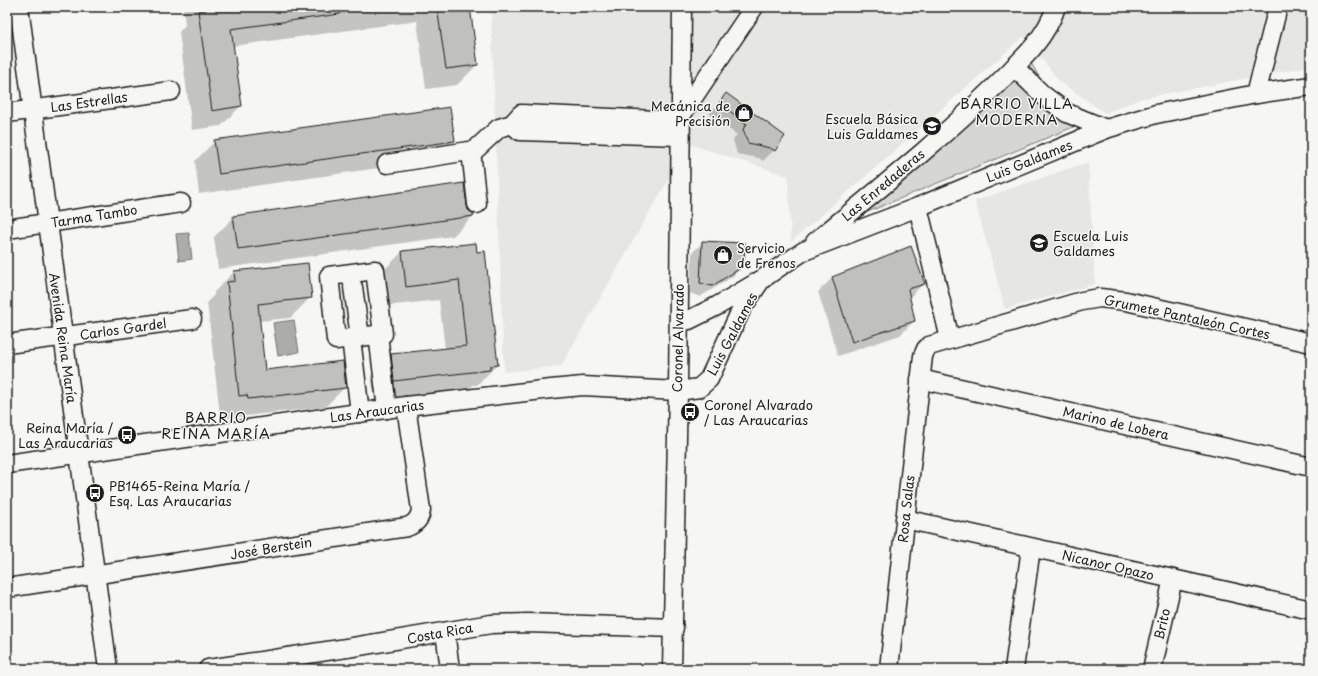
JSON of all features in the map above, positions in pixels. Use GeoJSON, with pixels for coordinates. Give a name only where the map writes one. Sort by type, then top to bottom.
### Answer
{"type":"FeatureCollection","features":[{"type":"Feature","properties":{"kind":"street","name":"Avenida Reina María"},"geometry":{"type":"LineString","coordinates":[[19,7],[108,669]]}},
{"type":"Feature","properties":{"kind":"street","name":"Coronel Alvarado"},"geometry":{"type":"LineString","coordinates":[[672,669],[678,391],[682,7]]}},
{"type":"Feature","properties":{"kind":"street"},"geometry":{"type":"LineString","coordinates":[[387,164],[475,150],[499,128],[512,124],[521,114],[680,125],[715,64],[754,7]]}},
{"type":"Feature","properties":{"kind":"street","name":"Las Enredaderas"},"geometry":{"type":"LineString","coordinates":[[804,252],[964,117],[1014,67],[1039,39],[1047,27],[1056,7]]}},
{"type":"Feature","properties":{"kind":"street"},"geometry":{"type":"LineString","coordinates":[[1256,94],[1278,7]]}},
{"type":"Feature","properties":{"kind":"street"},"geometry":{"type":"LineString","coordinates":[[681,59],[688,67],[699,71],[709,68],[715,64]]}},
{"type":"Feature","properties":{"kind":"street"},"geometry":{"type":"LineString","coordinates":[[1014,67],[1043,95],[1067,113],[1106,129]]}},
{"type":"Feature","properties":{"kind":"street","name":"Luis Galdames"},"geometry":{"type":"LineString","coordinates":[[679,321],[689,320],[698,316],[761,280],[804,252],[918,207],[1106,129],[1156,114],[1256,94],[1311,86]]}},
{"type":"Feature","properties":{"kind":"street","name":"Las Estrellas"},"geometry":{"type":"LineString","coordinates":[[7,113],[171,91]]}},
{"type":"Feature","properties":{"kind":"street"},"geometry":{"type":"LineString","coordinates":[[471,151],[477,204]]}},
{"type":"Feature","properties":{"kind":"street","name":"Tarma Tambo"},"geometry":{"type":"LineString","coordinates":[[7,229],[181,203]]}},
{"type":"Feature","properties":{"kind":"street"},"geometry":{"type":"LineString","coordinates":[[918,207],[950,339]]}},
{"type":"Feature","properties":{"kind":"street"},"geometry":{"type":"LineString","coordinates":[[375,270],[383,334],[378,334],[336,340],[329,276],[375,270]]}},
{"type":"Feature","properties":{"kind":"street","name":"Luis Galdames"},"geometry":{"type":"LineString","coordinates":[[678,391],[699,388],[709,379],[742,308],[761,280]]}},
{"type":"Feature","properties":{"kind":"street"},"geometry":{"type":"LineString","coordinates":[[353,288],[360,413]]}},
{"type":"Feature","properties":{"kind":"street","name":"Grumete Pantaleón Cortes"},"geometry":{"type":"LineString","coordinates":[[926,349],[932,345],[950,339],[1082,301],[1100,298],[1126,301],[1311,343]]}},
{"type":"Feature","properties":{"kind":"street","name":"Carlos Gardel"},"geometry":{"type":"LineString","coordinates":[[7,344],[192,320]]}},
{"type":"Feature","properties":{"kind":"street"},"geometry":{"type":"LineString","coordinates":[[378,334],[388,409]]}},
{"type":"Feature","properties":{"kind":"street","name":"Rosa Salas"},"geometry":{"type":"LineString","coordinates":[[888,669],[920,379],[923,356],[926,349]]}},
{"type":"Feature","properties":{"kind":"street","name":"Marino de Lobera"},"geometry":{"type":"LineString","coordinates":[[920,379],[1311,467]]}},
{"type":"Feature","properties":{"kind":"street","name":"Las Araucarias"},"geometry":{"type":"LineString","coordinates":[[7,464],[406,406],[567,387],[678,391]]}},
{"type":"Feature","properties":{"kind":"street","name":"José Berstein"},"geometry":{"type":"LineString","coordinates":[[7,588],[407,527],[412,525],[418,519],[421,510],[406,406]]}},
{"type":"Feature","properties":{"kind":"street","name":"Nicanor Opazo"},"geometry":{"type":"LineString","coordinates":[[905,519],[1311,610]]}},
{"type":"Feature","properties":{"kind":"street"},"geometry":{"type":"LineString","coordinates":[[1014,669],[1032,548]]}},
{"type":"Feature","properties":{"kind":"street","name":"Brito"},"geometry":{"type":"LineString","coordinates":[[1152,669],[1173,579]]}},
{"type":"Feature","properties":{"kind":"street","name":"Costa Rica"},"geometry":{"type":"LineString","coordinates":[[208,669],[352,648],[491,624],[516,623],[674,628]]}},
{"type":"Feature","properties":{"kind":"street"},"geometry":{"type":"LineString","coordinates":[[445,632],[450,669]]}},
{"type":"Feature","properties":{"kind":"shaded area"},"geometry":{"type":"Polygon","coordinates":[[[491,7],[1311,7],[1311,66],[1143,98],[1105,113],[1060,82],[1024,36],[791,242],[788,176],[689,144],[561,366],[504,372],[491,7]]]}},
{"type":"Feature","properties":{"kind":"shaded area"},"geometry":{"type":"Polygon","coordinates":[[[1026,54],[1046,89],[1090,120],[853,218],[1026,54]]]}},
{"type":"Feature","properties":{"kind":"shaded area","name":"Escuela Luis Galdames"},"geometry":{"type":"Polygon","coordinates":[[[1088,162],[1095,284],[1005,309],[975,201],[1088,162]]]}},
{"type":"Feature","properties":{"kind":"shaded area"},"geometry":{"type":"Polygon","coordinates":[[[189,233],[192,259],[179,261],[176,234],[189,233]]]}},
{"type":"Feature","properties":{"kind":"shaded area"},"geometry":{"type":"Polygon","coordinates":[[[294,320],[299,352],[278,356],[273,323],[294,320]]]}},
{"type":"Feature","properties":{"kind":"building"},"geometry":{"type":"Polygon","coordinates":[[[205,7],[340,7],[340,14],[231,29],[242,106],[212,111],[198,11],[206,10],[205,7]]]}},
{"type":"Feature","properties":{"kind":"building"},"geometry":{"type":"Polygon","coordinates":[[[437,7],[470,7],[478,65],[446,69],[437,7]]]}},
{"type":"Feature","properties":{"kind":"building","name":"Mecánica de Precisión"},"geometry":{"type":"Polygon","coordinates":[[[726,93],[785,136],[775,151],[770,148],[748,143],[743,129],[747,124],[719,103],[726,93]]]}},
{"type":"Feature","properties":{"kind":"building"},"geometry":{"type":"Polygon","coordinates":[[[450,107],[455,141],[219,174],[214,140],[450,107]]]}},
{"type":"Feature","properties":{"kind":"building"},"geometry":{"type":"Polygon","coordinates":[[[464,183],[468,210],[474,214],[474,216],[238,249],[233,216],[464,183]]]}},
{"type":"Feature","properties":{"kind":"building","name":"Servicio de Frenos"},"geometry":{"type":"Polygon","coordinates":[[[702,241],[745,243],[744,266],[712,286],[700,283],[702,241]]]}},
{"type":"Feature","properties":{"kind":"building"},"geometry":{"type":"Polygon","coordinates":[[[476,243],[477,252],[485,251],[498,365],[490,366],[490,370],[394,381],[391,354],[466,346],[459,280],[406,287],[402,251],[476,243]]]}},
{"type":"Feature","properties":{"kind":"building"},"geometry":{"type":"Polygon","coordinates":[[[911,246],[925,284],[908,289],[915,321],[852,342],[832,277],[911,246]]]}},
{"type":"Feature","properties":{"kind":"building"},"geometry":{"type":"Polygon","coordinates":[[[308,263],[312,298],[258,304],[265,370],[343,361],[346,388],[248,399],[247,395],[239,396],[227,282],[235,281],[234,271],[308,263]]]}},
{"type":"Feature","properties":{"kind":"place","name":"Mecánica de Precisión"},"geometry":{"type":"Point","coordinates":[744,113]}},
{"type":"Feature","properties":{"kind":"place","name":"Escuela Básica Luis Galdames"},"geometry":{"type":"Point","coordinates":[932,126]}},
{"type":"Feature","properties":{"kind":"place","name":"Escuela Luis Galdames"},"geometry":{"type":"Point","coordinates":[1039,243]}},
{"type":"Feature","properties":{"kind":"place","name":"Servicio de Frenos"},"geometry":{"type":"Point","coordinates":[723,255]}},
{"type":"Feature","properties":{"kind":"place","name":"Coronel Alvarado / Las Araucarias"},"geometry":{"type":"Point","coordinates":[690,412]}},
{"type":"Feature","properties":{"kind":"place","name":"Reina María / Las Araucarias"},"geometry":{"type":"Point","coordinates":[127,435]}},
{"type":"Feature","properties":{"kind":"place","name":"PB1465-Reina María / Esq. Las Araucarias"},"geometry":{"type":"Point","coordinates":[95,493]}},
{"type":"Feature","properties":{"kind":"district","name":"BARRIO VILLA MODERNA"},"geometry":{"type":"Point","coordinates":[1017,112]}},
{"type":"Feature","properties":{"kind":"district","name":"BARRIO REINA MARÍA"},"geometry":{"type":"Point","coordinates":[216,426]}}]}
